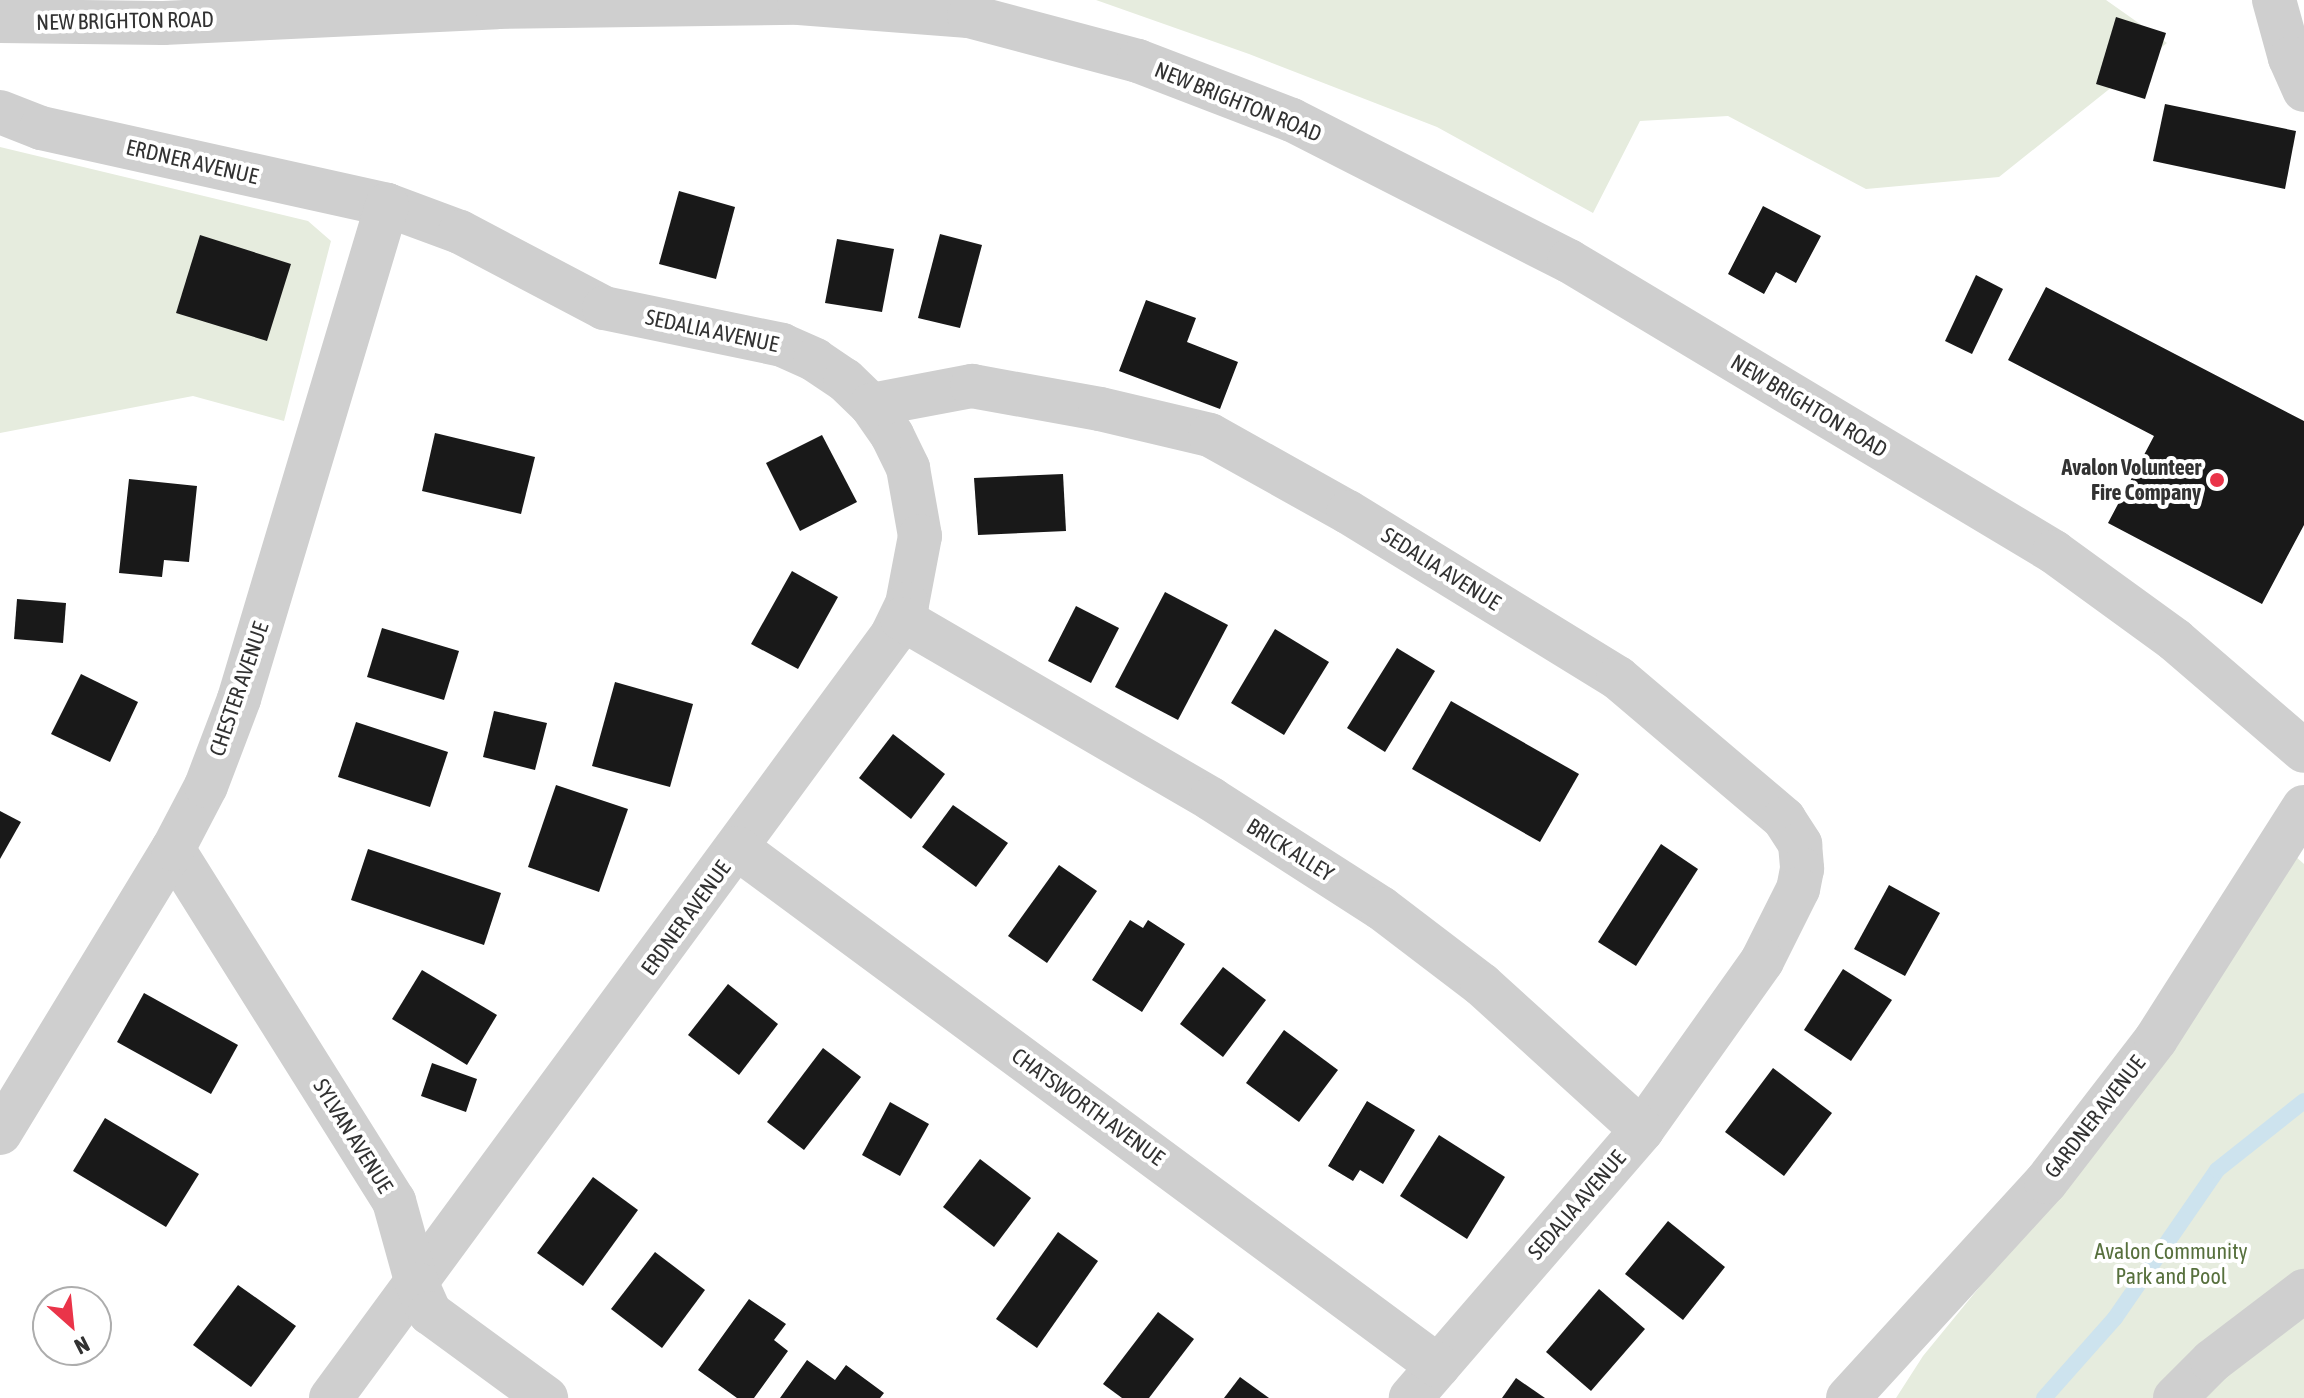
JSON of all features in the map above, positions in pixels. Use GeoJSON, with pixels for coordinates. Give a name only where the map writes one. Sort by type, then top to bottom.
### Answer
{"type":"FeatureCollection","features":[{"type":"Feature","properties":{"kind":"street"},"geometry":{"type":"LineString","coordinates":[[2274,0],[2290,58],[2304,90]]}},
{"type":"Feature","properties":{"kind":"street","name":"NEW BRIGHTON ROAD"},"geometry":{"type":"LineString","coordinates":[[0,21],[163,23],[497,7],[799,3],[969,16],[1138,61],[1292,120],[1569,261],[2054,552],[2298,731]]}},
{"type":"Feature","properties":{"kind":"street","name":"ERDNER AVENUE"},"geometry":{"type":"LineString","coordinates":[[0,112],[41,128],[387,205]]}},
{"type":"Feature","properties":{"kind":"street","name":"SEDALIA AVENUE"},"geometry":{"type":"LineString","coordinates":[[387,205],[460,232],[604,308],[782,345],[835,373],[871,405],[972,386],[1100,409],[1210,435],[1348,512],[1618,678],[1784,819],[1800,844],[1802,869],[1798,889],[1762,961],[1642,1130],[1424,1382]]}},
{"type":"Feature","properties":{"kind":"street","name":"CHESTER AVENUE"},"geometry":{"type":"LineString","coordinates":[[0,1133],[173,849],[206,786],[239,699],[387,205]]}},
{"type":"Feature","properties":{"kind":"street","name":"ERDNER AVENUE"},"geometry":{"type":"LineString","coordinates":[[331,1398],[902,619],[916,570],[920,536],[916,501],[908,468],[892,435],[871,405]]}},
{"type":"Feature","properties":{"kind":"street","name":"BRICK ALLEY"},"geometry":{"type":"LineString","coordinates":[[902,619],[1211,799],[1381,908],[1482,985],[1642,1130]]}},
{"type":"Feature","properties":{"kind":"street","name":"GARDNER AVENUE"},"geometry":{"type":"LineString","coordinates":[[1848,1398],[2046,1182],[2156,1039],[2304,807]]}},
{"type":"Feature","properties":{"kind":"street","name":"CHATSWORTH AVENUE"},"geometry":{"type":"LineString","coordinates":[[737,848],[1424,1382]]}},
{"type":"Feature","properties":{"kind":"street","name":"SYLVAN AVENUE"},"geometry":{"type":"LineString","coordinates":[[173,849],[394,1201],[417,1284],[430,1313],[546,1398]]}},
{"type":"Feature","properties":{"kind":"street"},"geometry":{"type":"LineString","coordinates":[[2175,1398],[2212,1361],[2304,1291]]}},
{"type":"Feature","properties":{"kind":"green space"},"geometry":{"type":"Polygon","coordinates":[[[1096,0],[2106,0],[2167,43],[1999,177],[1866,189],[1728,116],[1640,121],[1593,213],[1437,127],[1249,54],[1096,0]]]}},
{"type":"Feature","properties":{"kind":"green space"},"geometry":{"type":"Polygon","coordinates":[[[0,147],[308,221],[331,241],[284,421],[193,396],[0,433],[0,147]]]}},
{"type":"Feature","properties":{"kind":"green space","name":"Avalon Community Park and Pool"},"geometry":{"type":"Polygon","coordinates":[[[2295,856],[2304,864],[2304,1398],[1896,1398],[1923,1356],[2131,1102],[2295,856]]]}},
{"type":"Feature","properties":{"kind":"building"},"geometry":{"type":"Polygon","coordinates":[[[2116,17],[2166,33],[2145,99],[2096,84],[2116,17]]]}},
{"type":"Feature","properties":{"kind":"building"},"geometry":{"type":"Polygon","coordinates":[[[2165,104],[2296,131],[2285,189],[2153,161],[2165,104]]]}},
{"type":"Feature","properties":{"kind":"building"},"geometry":{"type":"Polygon","coordinates":[[[679,191],[735,207],[716,279],[659,264],[679,191]]]}},
{"type":"Feature","properties":{"kind":"building"},"geometry":{"type":"Polygon","coordinates":[[[1763,206],[1821,236],[1796,283],[1776,272],[1764,294],[1728,274],[1763,206]]]}},
{"type":"Feature","properties":{"kind":"building"},"geometry":{"type":"Polygon","coordinates":[[[940,234],[982,245],[960,328],[918,318],[940,234]]]}},
{"type":"Feature","properties":{"kind":"building"},"geometry":{"type":"Polygon","coordinates":[[[200,235],[291,264],[267,341],[176,313],[200,235]]]}},
{"type":"Feature","properties":{"kind":"building"},"geometry":{"type":"Polygon","coordinates":[[[837,239],[894,249],[882,312],[825,303],[837,239]]]}},
{"type":"Feature","properties":{"kind":"building"},"geometry":{"type":"Polygon","coordinates":[[[1976,275],[2003,289],[1972,354],[1945,341],[1976,275]]]}},
{"type":"Feature","properties":{"kind":"building","name":"Avalon Volunteer Fire Company"},"geometry":{"type":"Polygon","coordinates":[[[2046,287],[2304,421],[2304,525],[2262,604],[2108,523],[2154,436],[2008,360],[2046,287]]]}},
{"type":"Feature","properties":{"kind":"building"},"geometry":{"type":"Polygon","coordinates":[[[1146,300],[1196,318],[1187,342],[1238,362],[1220,409],[1119,371],[1146,300]]]}},
{"type":"Feature","properties":{"kind":"building"},"geometry":{"type":"Polygon","coordinates":[[[435,433],[535,457],[521,514],[422,491],[435,433]]]}},
{"type":"Feature","properties":{"kind":"building"},"geometry":{"type":"Polygon","coordinates":[[[822,435],[857,502],[800,531],[766,463],[822,435]]]}},
{"type":"Feature","properties":{"kind":"building"},"geometry":{"type":"Polygon","coordinates":[[[1063,474],[1066,531],[978,535],[974,478],[1063,474]]]}},
{"type":"Feature","properties":{"kind":"building"},"geometry":{"type":"Polygon","coordinates":[[[129,479],[197,486],[189,562],[164,560],[162,577],[119,573],[129,479]]]}},
{"type":"Feature","properties":{"kind":"building"},"geometry":{"type":"Polygon","coordinates":[[[792,571],[838,597],[798,669],[751,644],[792,571]]]}},
{"type":"Feature","properties":{"kind":"building"},"geometry":{"type":"Polygon","coordinates":[[[1165,592],[1228,625],[1178,720],[1115,687],[1165,592]]]}},
{"type":"Feature","properties":{"kind":"building"},"geometry":{"type":"Polygon","coordinates":[[[17,599],[66,603],[63,643],[14,639],[17,599]]]}},
{"type":"Feature","properties":{"kind":"building"},"geometry":{"type":"Polygon","coordinates":[[[1076,606],[1119,628],[1091,683],[1048,661],[1076,606]]]}},
{"type":"Feature","properties":{"kind":"building"},"geometry":{"type":"Polygon","coordinates":[[[382,628],[459,651],[444,700],[367,677],[382,628]]]}},
{"type":"Feature","properties":{"kind":"building"},"geometry":{"type":"Polygon","coordinates":[[[1275,629],[1329,662],[1284,735],[1231,703],[1275,629]]]}},
{"type":"Feature","properties":{"kind":"building"},"geometry":{"type":"Polygon","coordinates":[[[1397,648],[1435,671],[1385,752],[1347,728],[1397,648]]]}},
{"type":"Feature","properties":{"kind":"building"},"geometry":{"type":"Polygon","coordinates":[[[81,674],[138,702],[110,762],[51,734],[81,674]]]}},
{"type":"Feature","properties":{"kind":"building"},"geometry":{"type":"Polygon","coordinates":[[[615,682],[693,704],[670,787],[592,766],[615,682]]]}},
{"type":"Feature","properties":{"kind":"building"},"geometry":{"type":"Polygon","coordinates":[[[1451,701],[1579,774],[1540,842],[1412,769],[1451,701]]]}},
{"type":"Feature","properties":{"kind":"building"},"geometry":{"type":"Polygon","coordinates":[[[494,711],[547,723],[535,770],[483,757],[494,711]]]}},
{"type":"Feature","properties":{"kind":"building"},"geometry":{"type":"Polygon","coordinates":[[[356,722],[448,752],[430,807],[338,777],[356,722]]]}},
{"type":"Feature","properties":{"kind":"building"},"geometry":{"type":"Polygon","coordinates":[[[893,734],[945,774],[911,819],[859,778],[893,734]]]}},
{"type":"Feature","properties":{"kind":"building"},"geometry":{"type":"Polygon","coordinates":[[[556,785],[628,809],[599,892],[528,867],[556,785]]]}},
{"type":"Feature","properties":{"kind":"building"},"geometry":{"type":"Polygon","coordinates":[[[953,805],[1008,843],[976,887],[922,847],[953,805]]]}},
{"type":"Feature","properties":{"kind":"building"},"geometry":{"type":"Polygon","coordinates":[[[0,811],[21,822],[0,859],[0,811]]]}},
{"type":"Feature","properties":{"kind":"building"},"geometry":{"type":"Polygon","coordinates":[[[1661,844],[1698,869],[1636,966],[1598,942],[1661,844]]]}},
{"type":"Feature","properties":{"kind":"building"},"geometry":{"type":"Polygon","coordinates":[[[368,849],[501,893],[484,945],[351,900],[368,849]]]}},
{"type":"Feature","properties":{"kind":"building"},"geometry":{"type":"Polygon","coordinates":[[[1059,865],[1097,891],[1047,963],[1008,936],[1059,865]]]}},
{"type":"Feature","properties":{"kind":"building"},"geometry":{"type":"Polygon","coordinates":[[[1889,885],[1940,913],[1905,976],[1854,949],[1889,885]]]}},
{"type":"Feature","properties":{"kind":"building"},"geometry":{"type":"Polygon","coordinates":[[[1130,920],[1143,928],[1148,920],[1185,944],[1142,1012],[1092,980],[1130,920]]]}},
{"type":"Feature","properties":{"kind":"building"},"geometry":{"type":"Polygon","coordinates":[[[1223,967],[1266,1000],[1223,1057],[1180,1024],[1223,967]]]}},
{"type":"Feature","properties":{"kind":"building"},"geometry":{"type":"Polygon","coordinates":[[[1843,969],[1892,1000],[1851,1061],[1804,1030],[1843,969]]]}},
{"type":"Feature","properties":{"kind":"building"},"geometry":{"type":"Polygon","coordinates":[[[422,970],[497,1015],[467,1065],[392,1019],[422,970]]]}},
{"type":"Feature","properties":{"kind":"building"},"geometry":{"type":"Polygon","coordinates":[[[728,984],[778,1024],[739,1075],[688,1035],[728,984]]]}},
{"type":"Feature","properties":{"kind":"building"},"geometry":{"type":"Polygon","coordinates":[[[144,993],[238,1045],[211,1094],[117,1042],[144,993]]]}},
{"type":"Feature","properties":{"kind":"building"},"geometry":{"type":"Polygon","coordinates":[[[1284,1030],[1338,1070],[1299,1122],[1246,1083],[1284,1030]]]}},
{"type":"Feature","properties":{"kind":"building"},"geometry":{"type":"Polygon","coordinates":[[[823,1048],[861,1077],[804,1150],[767,1122],[823,1048]]]}},
{"type":"Feature","properties":{"kind":"building"},"geometry":{"type":"Polygon","coordinates":[[[432,1063],[477,1079],[466,1112],[421,1096],[432,1063]]]}},
{"type":"Feature","properties":{"kind":"building"},"geometry":{"type":"Polygon","coordinates":[[[1773,1068],[1832,1113],[1784,1176],[1725,1132],[1773,1068]]]}},
{"type":"Feature","properties":{"kind":"building"},"geometry":{"type":"Polygon","coordinates":[[[1367,1101],[1415,1130],[1383,1184],[1360,1170],[1353,1181],[1328,1166],[1367,1101]]]}},
{"type":"Feature","properties":{"kind":"building"},"geometry":{"type":"Polygon","coordinates":[[[890,1102],[929,1124],[900,1176],[862,1155],[890,1102]]]}},
{"type":"Feature","properties":{"kind":"building"},"geometry":{"type":"Polygon","coordinates":[[[105,1118],[199,1174],[166,1227],[73,1171],[105,1118]]]}},
{"type":"Feature","properties":{"kind":"building"},"geometry":{"type":"Polygon","coordinates":[[[1439,1135],[1505,1177],[1467,1239],[1400,1196],[1439,1135]]]}},
{"type":"Feature","properties":{"kind":"building"},"geometry":{"type":"Polygon","coordinates":[[[980,1159],[1031,1198],[994,1247],[943,1207],[980,1159]]]}},
{"type":"Feature","properties":{"kind":"building"},"geometry":{"type":"Polygon","coordinates":[[[593,1177],[638,1210],[583,1286],[537,1253],[593,1177]]]}},
{"type":"Feature","properties":{"kind":"building"},"geometry":{"type":"Polygon","coordinates":[[[1668,1221],[1725,1267],[1683,1320],[1625,1274],[1668,1221]]]}},
{"type":"Feature","properties":{"kind":"building"},"geometry":{"type":"Polygon","coordinates":[[[1058,1232],[1098,1261],[1037,1348],[996,1319],[1058,1232]]]}},
{"type":"Feature","properties":{"kind":"building"},"geometry":{"type":"Polygon","coordinates":[[[655,1252],[705,1290],[662,1348],[611,1309],[655,1252]]]}},
{"type":"Feature","properties":{"kind":"building"},"geometry":{"type":"Polygon","coordinates":[[[238,1285],[296,1326],[251,1387],[193,1345],[238,1285]]]}},
{"type":"Feature","properties":{"kind":"building"},"geometry":{"type":"Polygon","coordinates":[[[1599,1289],[1645,1329],[1591,1391],[1546,1352],[1599,1289]]]}},
{"type":"Feature","properties":{"kind":"building"},"geometry":{"type":"Polygon","coordinates":[[[749,1299],[786,1324],[774,1340],[788,1351],[754,1398],[737,1398],[698,1370],[749,1299]]]}},
{"type":"Feature","properties":{"kind":"building"},"geometry":{"type":"Polygon","coordinates":[[[1158,1312],[1194,1339],[1149,1398],[1122,1398],[1103,1384],[1158,1312]]]}},
{"type":"Feature","properties":{"kind":"building"},"geometry":{"type":"Polygon","coordinates":[[[807,1360],[835,1380],[846,1365],[884,1393],[880,1398],[780,1398],[807,1360]]]}},
{"type":"Feature","properties":{"kind":"building"},"geometry":{"type":"Polygon","coordinates":[[[1240,1377],[1269,1398],[1224,1398],[1240,1377]]]}},
{"type":"Feature","properties":{"kind":"building"},"geometry":{"type":"Polygon","coordinates":[[[1516,1378],[1545,1398],[1502,1398],[1516,1378]]]}},
{"type":"Feature","properties":{"kind":"waterway"},"geometry":{"type":"LineString","coordinates":[[2044,1398],[2115,1318],[2217,1170],[2304,1101]]}},
{"type":"Feature","properties":{"kind":"place","name":"Avalon Volunteer Fire Company"},"geometry":{"type":"Point","coordinates":[2217,480]}}]}
